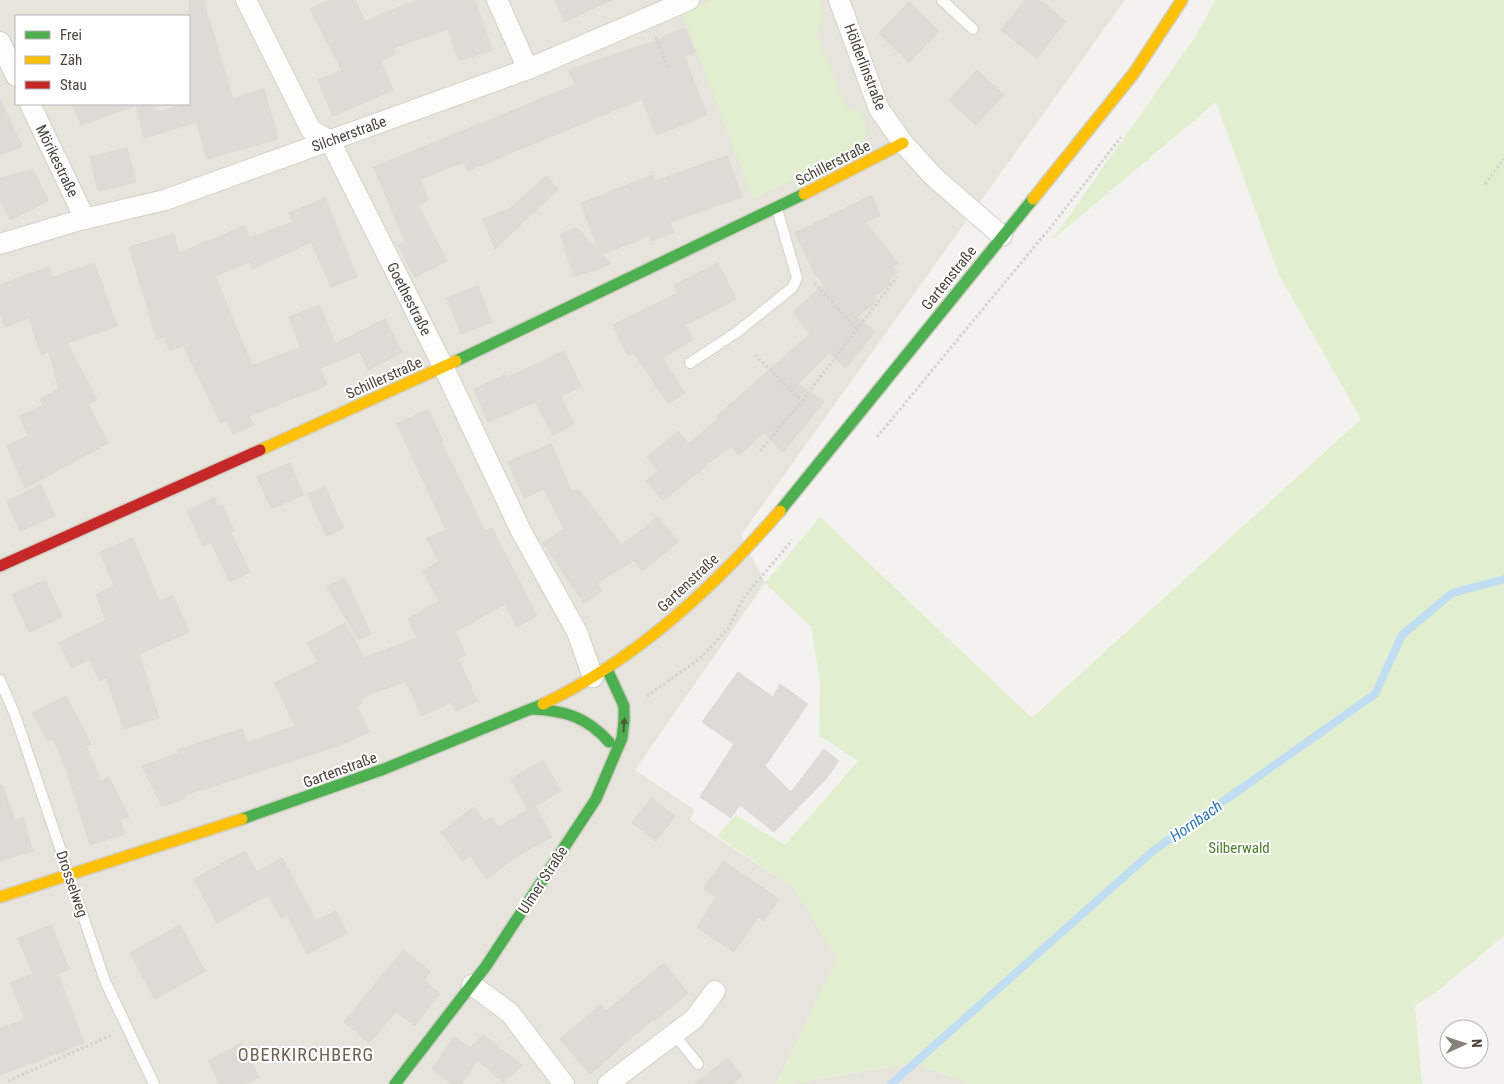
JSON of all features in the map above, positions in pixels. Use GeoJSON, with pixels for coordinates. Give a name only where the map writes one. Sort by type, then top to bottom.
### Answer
{"type":"FeatureCollection","features":[{"type":"Feature","properties":{"kind":"main road","name":"Gartenstraße"},"geometry":{"type":"LineString","coordinates":[[0,897],[356,781],[531,709],[599,677],[640,647],[692,604],[760,534],[816,468],[1002,236],[1098,123],[1153,49],[1182,0]]}},
{"type":"Feature","properties":{"kind":"main road","name":"Schillerstraße"},"geometry":{"type":"LineString","coordinates":[[0,566],[444,368],[777,209],[903,143]]}},
{"type":"Feature","properties":{"kind":"main road","name":"Ulmer Straße"},"geometry":{"type":"LineString","coordinates":[[395,1084],[472,985],[596,799],[610,772],[622,738],[624,706],[599,677]]}},
{"type":"Feature","properties":{"kind":"main road"},"geometry":{"type":"LineString","coordinates":[[531,709],[568,712],[585,719],[598,728],[609,742]]}},
{"type":"Feature","properties":{"kind":"main road","name":"Ulmer Straße"},"geometry":{"type":"LineString","coordinates":[[608,726],[610,772]]}},
{"type":"Feature","properties":{"kind":"street","name":"Goethestraße"},"geometry":{"type":"LineString","coordinates":[[246,0],[311,130],[330,141],[444,368],[521,531],[577,632],[599,677]]}},
{"type":"Feature","properties":{"kind":"street"},"geometry":{"type":"LineString","coordinates":[[497,0],[528,69]]}},
{"type":"Feature","properties":{"kind":"street","name":"Silcherstraße"},"geometry":{"type":"LineString","coordinates":[[0,244],[85,219],[165,200],[528,69],[690,0]]}},
{"type":"Feature","properties":{"kind":"street","name":"Hölderlinstraße"},"geometry":{"type":"LineString","coordinates":[[839,0],[879,109],[903,143],[935,178],[1002,236]]}},
{"type":"Feature","properties":{"kind":"street"},"geometry":{"type":"LineString","coordinates":[[0,42],[15,74]]}},
{"type":"Feature","properties":{"kind":"street","name":"Mörikestraße"},"geometry":{"type":"LineString","coordinates":[[30,105],[85,219]]}},
{"type":"Feature","properties":{"kind":"street"},"geometry":{"type":"LineString","coordinates":[[472,985],[510,1014],[564,1084]]}},
{"type":"Feature","properties":{"kind":"street"},"geometry":{"type":"LineString","coordinates":[[608,1084],[694,1019],[715,991]]}},
{"type":"Feature","properties":{"kind":"lane"},"geometry":{"type":"LineString","coordinates":[[942,0],[973,29]]}},
{"type":"Feature","properties":{"kind":"lane"},"geometry":{"type":"LineString","coordinates":[[690,363],[738,332],[792,288],[797,278],[777,209]]}},
{"type":"Feature","properties":{"kind":"lane","name":"Drosselweg"},"geometry":{"type":"LineString","coordinates":[[0,680],[15,715],[105,980],[154,1084]]}},
{"type":"Feature","properties":{"kind":"lane"},"geometry":{"type":"LineString","coordinates":[[674,1034],[698,1064]]}},
{"type":"Feature","properties":{"kind":"path"},"geometry":{"type":"LineString","coordinates":[[648,17],[668,68]]}},
{"type":"Feature","properties":{"kind":"path"},"geometry":{"type":"LineString","coordinates":[[1485,184],[1504,159]]}},
{"type":"Feature","properties":{"kind":"path"},"geometry":{"type":"LineString","coordinates":[[760,451],[802,401],[897,276]]}},
{"type":"Feature","properties":{"kind":"path"},"geometry":{"type":"LineString","coordinates":[[797,278],[808,279],[813,283],[857,329]]}},
{"type":"Feature","properties":{"kind":"path"},"geometry":{"type":"LineString","coordinates":[[755,355],[802,401]]}},
{"type":"Feature","properties":{"kind":"path"},"geometry":{"type":"LineString","coordinates":[[8,1081],[128,1028]]}},
{"type":"Feature","properties":{"kind":"shaded area"},"geometry":{"type":"Polygon","coordinates":[[[0,0],[1125,0],[741,535],[765,583],[635,770],[695,810],[690,820],[793,887],[837,958],[776,1084],[0,1084],[0,0]]]}},
{"type":"Feature","properties":{"kind":"shaded area"},"geometry":{"type":"Polygon","coordinates":[[[914,1063],[970,1084],[789,1084],[914,1063]]]}},
{"type":"Feature","properties":{"kind":"green space"},"geometry":{"type":"Polygon","coordinates":[[[713,0],[819,0],[825,17],[816,32],[846,107],[861,112],[865,122],[866,132],[864,141],[857,149],[753,199],[682,12],[713,0]]]}},
{"type":"Feature","properties":{"kind":"green space","name":"Silberwald"},"geometry":{"type":"Polygon","coordinates":[[[1216,0],[1504,0],[1504,936],[1440,989],[1415,1006],[1422,1084],[970,1084],[914,1063],[789,1084],[776,1084],[837,958],[793,887],[717,836],[736,815],[785,845],[858,761],[819,735],[820,681],[811,627],[765,583],[820,517],[1032,718],[1361,419],[1279,275],[1216,102],[1052,240],[1195,37],[1216,0]]]}},
{"type":"Feature","properties":{"kind":"building"},"geometry":{"type":"Polygon","coordinates":[[[189,0],[203,0],[233,99],[264,89],[278,139],[207,159],[197,122],[144,138],[136,105],[154,105],[157,112],[190,105],[189,0]]]}},
{"type":"Feature","properties":{"kind":"building"},"geometry":{"type":"Polygon","coordinates":[[[328,0],[355,0],[365,21],[417,0],[475,0],[492,50],[459,61],[448,29],[393,48],[396,53],[381,62],[393,90],[333,116],[318,80],[342,70],[310,9],[328,0]]]}},
{"type":"Feature","properties":{"kind":"building"},"geometry":{"type":"Polygon","coordinates":[[[555,0],[611,0],[565,22],[555,0]]]}},
{"type":"Feature","properties":{"kind":"building"},"geometry":{"type":"Polygon","coordinates":[[[1025,0],[1039,0],[1066,21],[1037,58],[1001,30],[1025,0]]]}},
{"type":"Feature","properties":{"kind":"building"},"geometry":{"type":"Polygon","coordinates":[[[909,2],[939,31],[909,62],[879,33],[909,2]]]}},
{"type":"Feature","properties":{"kind":"building"},"geometry":{"type":"Polygon","coordinates":[[[685,28],[695,52],[684,56],[707,115],[656,135],[642,99],[467,171],[464,162],[420,179],[428,200],[418,204],[447,261],[415,277],[398,245],[405,242],[374,167],[575,85],[569,70],[664,38],[663,36],[685,28]]]}},
{"type":"Feature","properties":{"kind":"building"},"geometry":{"type":"Polygon","coordinates":[[[977,70],[1004,95],[976,125],[949,100],[977,70]]]}},
{"type":"Feature","properties":{"kind":"building"},"geometry":{"type":"Polygon","coordinates":[[[0,98],[22,147],[0,155],[0,98]]]}},
{"type":"Feature","properties":{"kind":"building"},"geometry":{"type":"Polygon","coordinates":[[[73,105],[134,105],[134,106],[81,125],[73,105]]]}},
{"type":"Feature","properties":{"kind":"building"},"geometry":{"type":"Polygon","coordinates":[[[127,148],[136,182],[98,191],[90,157],[127,148]]]}},
{"type":"Feature","properties":{"kind":"building"},"geometry":{"type":"Polygon","coordinates":[[[727,156],[742,197],[670,222],[674,232],[651,241],[649,236],[602,254],[611,264],[574,277],[560,234],[577,228],[599,251],[581,203],[653,175],[655,181],[727,156]]]}},
{"type":"Feature","properties":{"kind":"building"},"geometry":{"type":"Polygon","coordinates":[[[33,170],[48,201],[10,220],[0,200],[0,178],[33,170]]]}},
{"type":"Feature","properties":{"kind":"building"},"geometry":{"type":"Polygon","coordinates":[[[546,176],[558,189],[495,249],[483,219],[511,208],[546,176]]]}},
{"type":"Feature","properties":{"kind":"building"},"geometry":{"type":"Polygon","coordinates":[[[872,195],[880,216],[865,222],[898,263],[893,267],[897,272],[888,280],[891,283],[874,297],[877,300],[857,317],[875,332],[846,368],[829,353],[798,384],[824,402],[783,452],[764,433],[739,455],[730,446],[663,501],[646,481],[658,471],[647,457],[678,431],[689,444],[719,418],[717,416],[810,334],[793,312],[824,284],[814,272],[795,233],[872,195]]]}},
{"type":"Feature","properties":{"kind":"building"},"geometry":{"type":"Polygon","coordinates":[[[325,198],[357,277],[331,287],[311,242],[253,269],[250,262],[215,276],[252,366],[300,347],[289,317],[320,305],[335,344],[385,319],[402,353],[368,370],[360,352],[320,368],[327,385],[249,416],[253,425],[233,434],[227,420],[221,423],[183,345],[170,351],[164,336],[157,340],[129,247],[174,234],[179,253],[245,226],[249,238],[293,222],[289,213],[325,198]]]}},
{"type":"Feature","properties":{"kind":"building"},"geometry":{"type":"Polygon","coordinates":[[[94,263],[117,326],[67,343],[97,400],[88,404],[108,443],[25,488],[7,446],[28,436],[20,416],[43,406],[40,399],[59,389],[49,351],[41,355],[29,318],[5,327],[0,312],[0,285],[49,267],[52,277],[94,263]]]}},
{"type":"Feature","properties":{"kind":"building"},"geometry":{"type":"Polygon","coordinates":[[[718,263],[736,299],[685,325],[693,339],[662,358],[685,393],[668,404],[634,353],[628,356],[613,325],[678,293],[674,285],[718,263]]]}},
{"type":"Feature","properties":{"kind":"building"},"geometry":{"type":"Polygon","coordinates":[[[478,286],[492,322],[461,334],[447,298],[478,286]]]}},
{"type":"Feature","properties":{"kind":"building"},"geometry":{"type":"Polygon","coordinates":[[[564,351],[581,387],[560,396],[574,424],[553,435],[535,402],[488,422],[474,389],[505,375],[506,378],[564,351]]]}},
{"type":"Feature","properties":{"kind":"building"},"geometry":{"type":"Polygon","coordinates":[[[428,409],[443,441],[441,442],[485,531],[492,528],[537,616],[517,627],[505,604],[455,632],[466,655],[458,658],[477,701],[455,711],[451,702],[422,716],[406,681],[361,698],[363,703],[357,706],[369,732],[338,746],[185,795],[186,798],[162,806],[142,766],[179,753],[177,750],[242,729],[246,743],[295,726],[275,683],[318,662],[307,643],[345,623],[364,658],[417,638],[408,619],[439,601],[423,571],[439,562],[427,538],[446,530],[397,424],[428,409]]]}},
{"type":"Feature","properties":{"kind":"building"},"geometry":{"type":"Polygon","coordinates":[[[551,444],[572,492],[578,489],[622,545],[658,517],[678,542],[642,571],[634,560],[597,583],[602,591],[584,603],[543,543],[564,529],[544,489],[524,498],[508,462],[551,444]]]}},
{"type":"Feature","properties":{"kind":"building"},"geometry":{"type":"Polygon","coordinates":[[[290,463],[303,495],[271,509],[257,477],[290,463]]]}},
{"type":"Feature","properties":{"kind":"building"},"geometry":{"type":"Polygon","coordinates":[[[41,485],[55,516],[20,531],[7,501],[41,485]]]}},
{"type":"Feature","properties":{"kind":"building"},"geometry":{"type":"Polygon","coordinates":[[[325,486],[343,528],[326,536],[308,494],[325,486]]]}},
{"type":"Feature","properties":{"kind":"building"},"geometry":{"type":"Polygon","coordinates":[[[214,498],[218,507],[222,505],[234,531],[231,533],[250,572],[230,582],[211,542],[203,546],[187,510],[214,498]]]}},
{"type":"Feature","properties":{"kind":"building"},"geometry":{"type":"Polygon","coordinates":[[[133,538],[159,601],[173,595],[189,632],[139,654],[159,718],[124,729],[106,677],[100,681],[89,659],[72,668],[59,643],[106,620],[96,595],[114,586],[100,552],[133,538]]]}},
{"type":"Feature","properties":{"kind":"building"},"geometry":{"type":"Polygon","coordinates":[[[345,578],[371,634],[359,640],[327,587],[345,578]]]}},
{"type":"Feature","properties":{"kind":"building"},"geometry":{"type":"Polygon","coordinates":[[[45,580],[62,617],[29,632],[12,595],[45,580]]]}},
{"type":"Feature","properties":{"kind":"building"},"geometry":{"type":"Polygon","coordinates":[[[738,672],[773,697],[780,684],[808,704],[765,766],[791,792],[824,749],[839,761],[826,779],[774,832],[740,805],[731,818],[700,797],[734,744],[702,722],[738,672]]]}},
{"type":"Feature","properties":{"kind":"building"},"geometry":{"type":"Polygon","coordinates":[[[66,696],[91,744],[86,746],[101,781],[109,778],[129,817],[120,820],[124,834],[90,845],[67,771],[53,738],[47,741],[33,713],[66,696]]]}},
{"type":"Feature","properties":{"kind":"building"},"geometry":{"type":"Polygon","coordinates":[[[543,760],[561,791],[528,810],[511,779],[543,760]]]}},
{"type":"Feature","properties":{"kind":"building"},"geometry":{"type":"Polygon","coordinates":[[[2,785],[15,820],[23,818],[33,851],[0,861],[0,786],[2,785]]]}},
{"type":"Feature","properties":{"kind":"building"},"geometry":{"type":"Polygon","coordinates":[[[651,798],[675,816],[656,841],[632,823],[651,798]]]}},
{"type":"Feature","properties":{"kind":"building"},"geometry":{"type":"Polygon","coordinates":[[[535,806],[552,837],[518,855],[487,879],[470,856],[462,861],[441,832],[474,807],[485,822],[491,818],[498,827],[535,806]]]}},
{"type":"Feature","properties":{"kind":"building"},"geometry":{"type":"Polygon","coordinates":[[[245,851],[257,872],[282,858],[316,921],[336,911],[347,933],[307,954],[287,914],[281,918],[268,895],[217,923],[194,879],[245,851]]]}},
{"type":"Feature","properties":{"kind":"building"},"geometry":{"type":"Polygon","coordinates":[[[723,861],[779,899],[764,921],[758,917],[734,952],[697,927],[716,897],[704,889],[723,861]]]}},
{"type":"Feature","properties":{"kind":"building"},"geometry":{"type":"Polygon","coordinates":[[[51,925],[69,969],[58,974],[84,1043],[0,1075],[0,1029],[25,1019],[11,983],[33,974],[18,938],[51,925]]]}},
{"type":"Feature","properties":{"kind":"building"},"geometry":{"type":"Polygon","coordinates":[[[180,925],[205,971],[155,999],[130,953],[180,925]]]}},
{"type":"Feature","properties":{"kind":"building"},"geometry":{"type":"Polygon","coordinates":[[[403,950],[430,972],[424,980],[440,994],[414,1026],[396,1011],[369,1043],[344,1022],[403,950]]]}},
{"type":"Feature","properties":{"kind":"building"},"geometry":{"type":"Polygon","coordinates":[[[664,963],[688,993],[655,1021],[653,1019],[590,1074],[560,1039],[601,1004],[606,1011],[664,963]]]}},
{"type":"Feature","properties":{"kind":"building"},"geometry":{"type":"Polygon","coordinates":[[[483,1035],[522,1065],[503,1083],[478,1060],[461,1084],[452,1084],[432,1069],[454,1037],[470,1048],[483,1035]]]}},
{"type":"Feature","properties":{"kind":"building"},"geometry":{"type":"Polygon","coordinates":[[[241,1043],[259,1077],[245,1084],[220,1084],[208,1061],[241,1043]]]}},
{"type":"Feature","properties":{"kind":"building"},"geometry":{"type":"Polygon","coordinates":[[[728,1058],[742,1076],[732,1084],[695,1084],[728,1058]]]}},
{"type":"Feature","properties":{"kind":"waterway","name":"Hornbach"},"geometry":{"type":"LineString","coordinates":[[891,1084],[1153,851],[1375,694],[1402,635],[1452,593],[1504,579]]}},
{"type":"Feature","properties":{"kind":"traffic: fast"},"geometry":{"type":"LineString","coordinates":[[456,361],[804,194]]}},
{"type":"Feature","properties":{"kind":"traffic: fast"},"geometry":{"type":"LineString","coordinates":[[780,511],[1033,199]]}},
{"type":"Feature","properties":{"kind":"traffic: fast"},"geometry":{"type":"LineString","coordinates":[[395,1084],[486,966],[596,799],[622,738],[624,721],[624,706],[607,669]]}},
{"type":"Feature","properties":{"kind":"traffic: fast"},"geometry":{"type":"LineString","coordinates":[[242,819],[384,769],[543,704]]}},
{"type":"Feature","properties":{"kind":"traffic: fast"},"geometry":{"type":"LineString","coordinates":[[531,709],[554,711],[574,716],[592,726],[609,742]]}},
{"type":"Feature","properties":{"kind":"traffic: slow"},"geometry":{"type":"LineString","coordinates":[[1033,199],[1134,73],[1182,0]]}},
{"type":"Feature","properties":{"kind":"traffic: slow"},"geometry":{"type":"LineString","coordinates":[[804,194],[903,143]]}},
{"type":"Feature","properties":{"kind":"traffic: slow"},"geometry":{"type":"LineString","coordinates":[[260,450],[456,361]]}},
{"type":"Feature","properties":{"kind":"traffic: slow"},"geometry":{"type":"LineString","coordinates":[[543,704],[610,666],[671,620],[728,568],[780,511]]}},
{"type":"Feature","properties":{"kind":"traffic: slow"},"geometry":{"type":"LineString","coordinates":[[0,897],[242,819]]}},
{"type":"Feature","properties":{"kind":"traffic: jam"},"geometry":{"type":"LineString","coordinates":[[0,566],[260,450]]}},
{"type":"Feature","properties":{"kind":"district","name":"OBERKIRCHBERG"},"geometry":{"type":"Point","coordinates":[306,1054]}}]}
